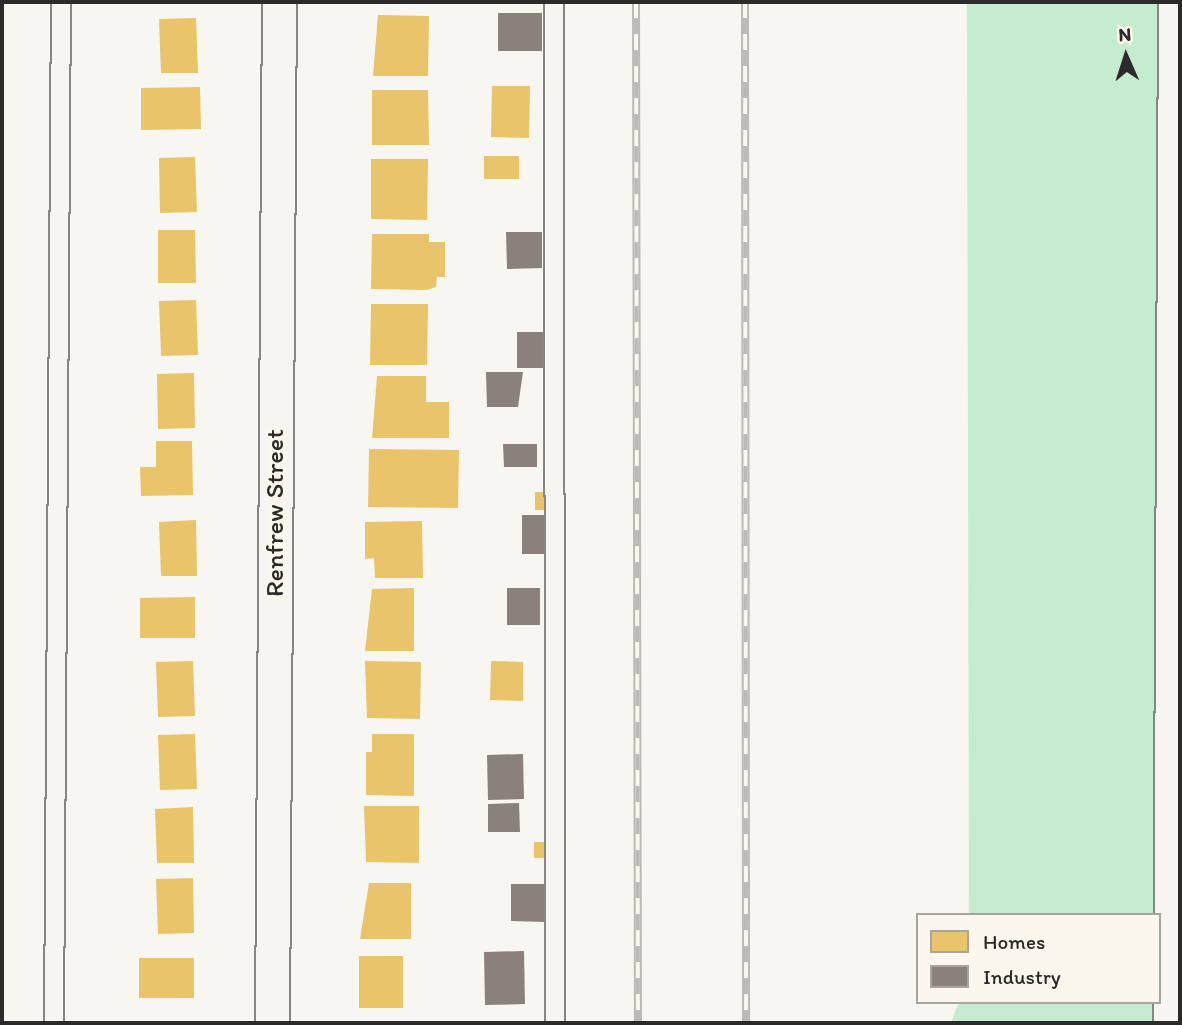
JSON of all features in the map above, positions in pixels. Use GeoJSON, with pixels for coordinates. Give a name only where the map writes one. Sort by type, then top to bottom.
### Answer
{"type":"FeatureCollection","features":[{"type":"Feature","properties":{"kind":"street","name":"Renfrew Street"},"geometry":{"type":"LineString","coordinates":[[272,1023],[279,2]]}},
{"type":"Feature","properties":{"kind":"street"},"geometry":{"type":"LineString","coordinates":[[1170,1023],[1175,2]]}},
{"type":"Feature","properties":{"kind":"lane"},"geometry":{"type":"LineString","coordinates":[[54,1023],[61,2]]}},
{"type":"Feature","properties":{"kind":"lane"},"geometry":{"type":"LineString","coordinates":[[554,2],[555,1023]]}},
{"type":"Feature","properties":{"kind":"green space"},"geometry":{"type":"Polygon","coordinates":[[[967,2],[1175,2],[1170,1023],[951,1023],[958,1004],[1161,1004],[1161,913],[969,913],[967,2]]]}},
{"type":"Feature","properties":{"kind":"building: Homes"},"geometry":{"type":"Polygon","coordinates":[[[378,15],[429,16],[428,76],[373,76],[378,15]]]}},
{"type":"Feature","properties":{"kind":"building: Homes"},"geometry":{"type":"Polygon","coordinates":[[[196,18],[198,73],[161,73],[159,19],[196,18]]]}},
{"type":"Feature","properties":{"kind":"building: Homes"},"geometry":{"type":"Polygon","coordinates":[[[492,86],[530,86],[529,138],[491,137],[492,86]]]}},
{"type":"Feature","properties":{"kind":"building: Homes"},"geometry":{"type":"Polygon","coordinates":[[[200,87],[201,129],[141,130],[141,88],[200,87]]]}},
{"type":"Feature","properties":{"kind":"building: Homes"},"geometry":{"type":"Polygon","coordinates":[[[372,90],[428,90],[429,145],[372,145],[372,90]]]}},
{"type":"Feature","properties":{"kind":"building: Homes"},"geometry":{"type":"Polygon","coordinates":[[[484,156],[519,156],[519,179],[484,179],[484,156]]]}},
{"type":"Feature","properties":{"kind":"building: Homes"},"geometry":{"type":"Polygon","coordinates":[[[195,157],[197,212],[160,213],[159,158],[195,157]]]}},
{"type":"Feature","properties":{"kind":"building: Homes"},"geometry":{"type":"Polygon","coordinates":[[[371,159],[428,159],[427,220],[371,219],[371,159]]]}},
{"type":"Feature","properties":{"kind":"building: Homes"},"geometry":{"type":"Polygon","coordinates":[[[158,230],[195,230],[196,283],[158,283],[158,230]]]}},
{"type":"Feature","properties":{"kind":"building: Homes"},"geometry":{"type":"Polygon","coordinates":[[[372,234],[429,234],[429,242],[445,242],[445,277],[437,277],[436,287],[427,290],[371,289],[372,234]]]}},
{"type":"Feature","properties":{"kind":"building: Homes"},"geometry":{"type":"Polygon","coordinates":[[[196,300],[198,355],[161,356],[159,301],[196,300]]]}},
{"type":"Feature","properties":{"kind":"building: Homes"},"geometry":{"type":"Polygon","coordinates":[[[371,304],[428,304],[427,365],[370,365],[371,304]]]}},
{"type":"Feature","properties":{"kind":"building: Homes"},"geometry":{"type":"Polygon","coordinates":[[[194,373],[195,428],[158,429],[157,374],[194,373]]]}},
{"type":"Feature","properties":{"kind":"building: Homes"},"geometry":{"type":"Polygon","coordinates":[[[377,376],[426,376],[426,402],[449,402],[449,438],[372,438],[377,376]]]}},
{"type":"Feature","properties":{"kind":"building: Homes"},"geometry":{"type":"Polygon","coordinates":[[[156,441],[192,441],[193,495],[141,496],[140,467],[156,467],[156,441]]]}},
{"type":"Feature","properties":{"kind":"building: Homes"},"geometry":{"type":"Polygon","coordinates":[[[369,449],[459,450],[458,508],[368,507],[369,449]]]}},
{"type":"Feature","properties":{"kind":"building: Homes"},"geometry":{"type":"Polygon","coordinates":[[[535,492],[548,492],[548,510],[535,510],[535,492]]]}},
{"type":"Feature","properties":{"kind":"building: Homes"},"geometry":{"type":"Polygon","coordinates":[[[196,520],[197,576],[161,576],[159,522],[196,520]]]}},
{"type":"Feature","properties":{"kind":"building: Homes"},"geometry":{"type":"Polygon","coordinates":[[[422,521],[423,578],[375,578],[374,558],[365,559],[365,522],[422,521]]]}},
{"type":"Feature","properties":{"kind":"building: Homes"},"geometry":{"type":"Polygon","coordinates":[[[414,588],[414,651],[365,651],[372,589],[414,588]]]}},
{"type":"Feature","properties":{"kind":"building: Homes"},"geometry":{"type":"Polygon","coordinates":[[[195,597],[195,638],[140,638],[140,598],[195,597]]]}},
{"type":"Feature","properties":{"kind":"building: Homes"},"geometry":{"type":"Polygon","coordinates":[[[193,661],[195,716],[158,717],[156,662],[193,661]]]}},
{"type":"Feature","properties":{"kind":"building: Homes"},"geometry":{"type":"Polygon","coordinates":[[[365,661],[421,662],[420,719],[367,718],[365,661]]]}},
{"type":"Feature","properties":{"kind":"building: Homes"},"geometry":{"type":"Polygon","coordinates":[[[491,661],[523,662],[523,701],[490,700],[491,661]]]}},
{"type":"Feature","properties":{"kind":"building: Homes"},"geometry":{"type":"Polygon","coordinates":[[[195,734],[197,789],[160,790],[158,735],[195,734]]]}},
{"type":"Feature","properties":{"kind":"building: Homes"},"geometry":{"type":"Polygon","coordinates":[[[372,734],[414,734],[414,796],[366,795],[366,752],[372,752],[372,734]]]}},
{"type":"Feature","properties":{"kind":"building: Homes"},"geometry":{"type":"Polygon","coordinates":[[[364,806],[419,806],[419,863],[366,862],[364,806]]]}},
{"type":"Feature","properties":{"kind":"building: Homes"},"geometry":{"type":"Polygon","coordinates":[[[193,807],[194,863],[157,863],[155,809],[193,807]]]}},
{"type":"Feature","properties":{"kind":"building: Homes"},"geometry":{"type":"Polygon","coordinates":[[[534,842],[550,842],[550,858],[534,858],[534,842]]]}},
{"type":"Feature","properties":{"kind":"building: Homes"},"geometry":{"type":"Polygon","coordinates":[[[193,878],[194,933],[158,934],[156,879],[193,878]]]}},
{"type":"Feature","properties":{"kind":"building: Homes"},"geometry":{"type":"Polygon","coordinates":[[[369,883],[411,883],[411,939],[360,939],[369,883]]]}},
{"type":"Feature","properties":{"kind":"building: Homes"},"geometry":{"type":"Polygon","coordinates":[[[359,956],[403,956],[403,1008],[359,1008],[359,956]]]}},
{"type":"Feature","properties":{"kind":"building: Homes"},"geometry":{"type":"Polygon","coordinates":[[[139,958],[194,958],[194,998],[139,998],[139,958]]]}},
{"type":"Feature","properties":{"kind":"building: Industry"},"geometry":{"type":"Polygon","coordinates":[[[498,13],[542,13],[542,51],[498,51],[498,13]]]}},
{"type":"Feature","properties":{"kind":"building: Industry"},"geometry":{"type":"Polygon","coordinates":[[[506,232],[542,232],[542,268],[507,269],[506,232]]]}},
{"type":"Feature","properties":{"kind":"building: Industry"},"geometry":{"type":"Polygon","coordinates":[[[517,332],[552,332],[551,368],[517,368],[517,332]]]}},
{"type":"Feature","properties":{"kind":"building: Industry"},"geometry":{"type":"Polygon","coordinates":[[[486,372],[523,372],[518,407],[487,407],[486,372]]]}},
{"type":"Feature","properties":{"kind":"building: Industry"},"geometry":{"type":"Polygon","coordinates":[[[503,444],[537,444],[537,467],[504,467],[503,444]]]}},
{"type":"Feature","properties":{"kind":"building: Industry"},"geometry":{"type":"Polygon","coordinates":[[[522,515],[551,515],[551,554],[522,554],[522,515]]]}},
{"type":"Feature","properties":{"kind":"building: Industry"},"geometry":{"type":"Polygon","coordinates":[[[507,588],[540,588],[540,625],[507,625],[507,588]]]}},
{"type":"Feature","properties":{"kind":"building: Industry"},"geometry":{"type":"Polygon","coordinates":[[[523,754],[524,799],[488,800],[487,755],[523,754]]]}},
{"type":"Feature","properties":{"kind":"building: Industry"},"geometry":{"type":"Polygon","coordinates":[[[519,803],[520,832],[488,832],[488,804],[519,803]]]}},
{"type":"Feature","properties":{"kind":"building: Industry"},"geometry":{"type":"Polygon","coordinates":[[[511,884],[547,884],[546,922],[511,921],[511,884]]]}},
{"type":"Feature","properties":{"kind":"building: Industry"},"geometry":{"type":"Polygon","coordinates":[[[524,951],[525,1004],[485,1005],[484,952],[524,951]]]}},
{"type":"Feature","properties":{"kind":"railway"},"geometry":{"type":"LineString","coordinates":[[636,2],[638,1023]]}},
{"type":"Feature","properties":{"kind":"railway"},"geometry":{"type":"LineString","coordinates":[[745,2],[746,1023]]}}]}
